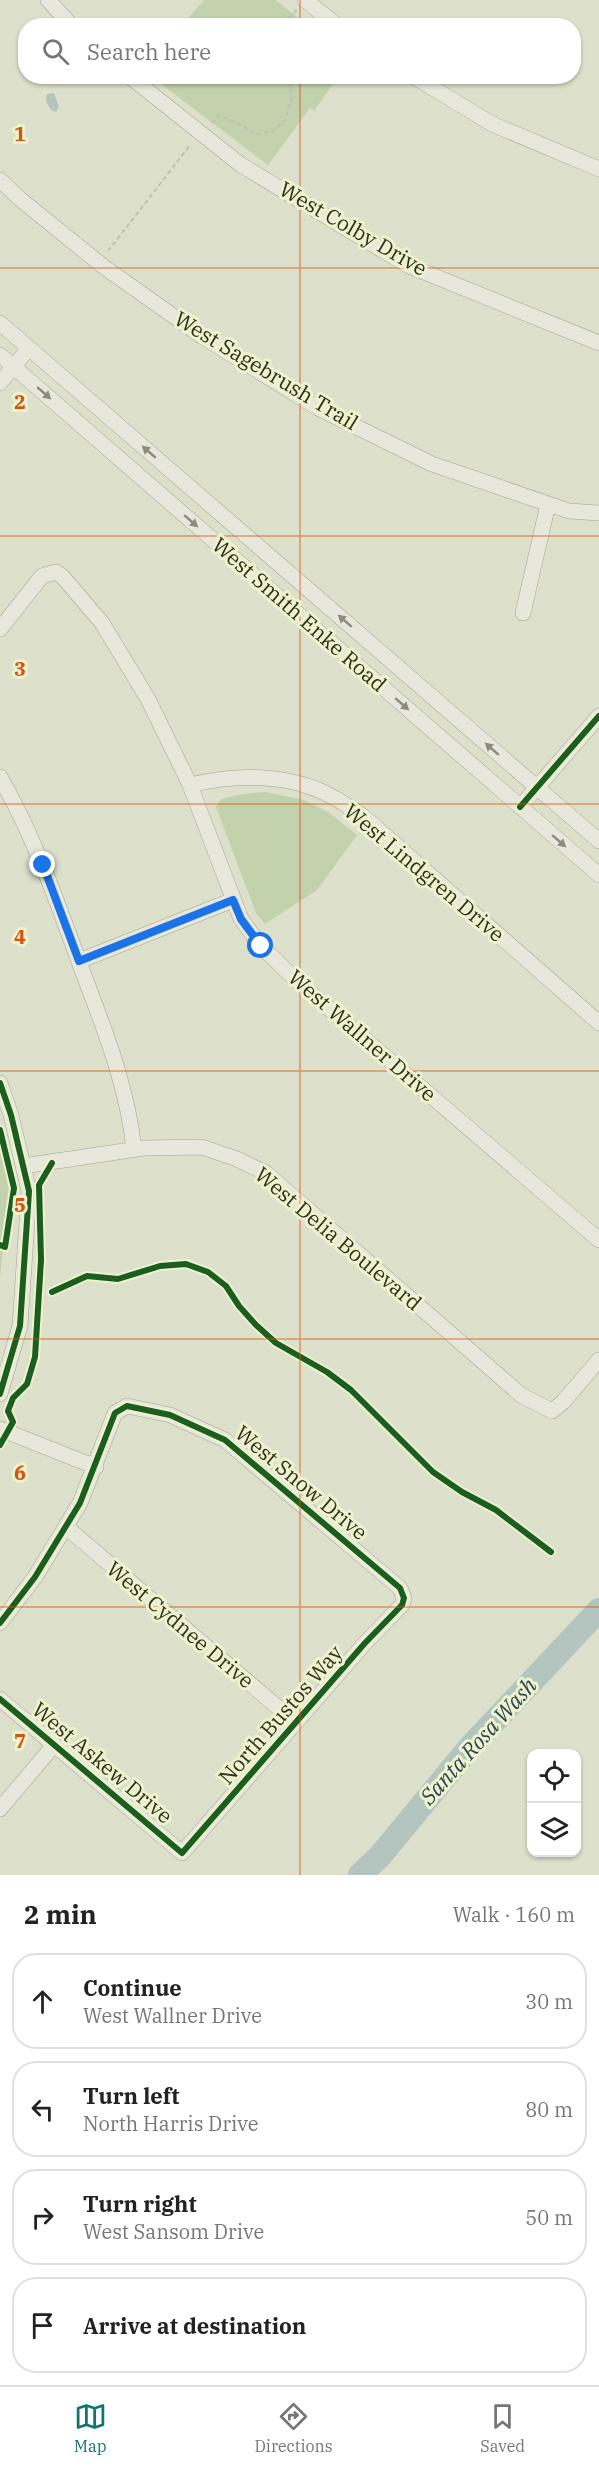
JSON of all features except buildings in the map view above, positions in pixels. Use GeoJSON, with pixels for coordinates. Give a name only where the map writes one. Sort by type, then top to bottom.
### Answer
{"type":"FeatureCollection","features":[{"type":"Feature","properties":{"kind":"street"},"geometry":{"type":"LineString","coordinates":[[48,0],[65,18]]}},
{"type":"Feature","properties":{"kind":"street"},"geometry":{"type":"LineString","coordinates":[[302,3],[325,18]]}},
{"type":"Feature","properties":{"kind":"street","name":"West Colby Drive"},"geometry":{"type":"LineString","coordinates":[[139,84],[242,165],[407,265],[599,343]]}},
{"type":"Feature","properties":{"kind":"street"},"geometry":{"type":"LineString","coordinates":[[426,84],[492,124],[599,169]]}},
{"type":"Feature","properties":{"kind":"street","name":"West Sagebrush Trail"},"geometry":{"type":"LineString","coordinates":[[0,180],[99,263],[203,337],[318,408],[432,464],[569,511],[599,513]]}},
{"type":"Feature","properties":{"kind":"street","name":"West Smith Enke Road"},"geometry":{"type":"LineString","coordinates":[[3,331],[29,348],[599,842]]}},
{"type":"Feature","properties":{"kind":"street"},"geometry":{"type":"LineString","coordinates":[[0,384],[29,348]]}},
{"type":"Feature","properties":{"kind":"street","name":"West Smith Enke Road"},"geometry":{"type":"LineString","coordinates":[[0,355],[599,875]]}},
{"type":"Feature","properties":{"kind":"street"},"geometry":{"type":"LineString","coordinates":[[523,613],[548,504]]}},
{"type":"Feature","properties":{"kind":"street","name":"West Wallner Drive"},"geometry":{"type":"LineString","coordinates":[[0,629],[42,576],[56,573],[62,576],[102,623],[148,699],[189,786],[241,919],[261,946],[298,982],[599,1240]]}},
{"type":"Feature","properties":{"kind":"street"},"geometry":{"type":"LineString","coordinates":[[520,807],[599,716]]}},
{"type":"Feature","properties":{"kind":"street"},"geometry":{"type":"LineString","coordinates":[[0,777],[43,865],[106,1036],[124,1096],[134,1150]]}},
{"type":"Feature","properties":{"kind":"street","name":"West Lindgren Drive"},"geometry":{"type":"LineString","coordinates":[[189,786],[206,781],[257,777],[295,783],[330,795],[363,816],[599,1023]]}},
{"type":"Feature","properties":{"kind":"street"},"geometry":{"type":"LineString","coordinates":[[79,961],[233,900]]}},
{"type":"Feature","properties":{"kind":"street"},"geometry":{"type":"LineString","coordinates":[[0,1083],[11,1115],[29,1191],[21,1314],[7,1376],[0,1394]]}},
{"type":"Feature","properties":{"kind":"street","name":"West Delia Boulevard"},"geometry":{"type":"LineString","coordinates":[[23,1167],[134,1150],[202,1147],[237,1159],[266,1173],[521,1395],[552,1411],[563,1402],[599,1360]]}},
{"type":"Feature","properties":{"kind":"street","name":"West Snow Drive"},"geometry":{"type":"LineString","coordinates":[[96,1467],[115,1413],[127,1406],[170,1415],[225,1440],[400,1588],[404,1598]]}},
{"type":"Feature","properties":{"kind":"street"},"geometry":{"type":"LineString","coordinates":[[0,1429],[96,1467],[81,1503],[35,1577],[0,1623]]}},
{"type":"Feature","properties":{"kind":"street","name":"West Cydnee Drive"},"geometry":{"type":"LineString","coordinates":[[66,1527],[295,1722]]}},
{"type":"Feature","properties":{"kind":"street","name":"North Bustos Way"},"geometry":{"type":"LineString","coordinates":[[182,1853],[239,1790],[295,1722],[402,1605],[404,1598]]}},
{"type":"Feature","properties":{"kind":"street","name":"West Askew Drive"},"geometry":{"type":"LineString","coordinates":[[0,1699],[182,1853]]}},
{"type":"Feature","properties":{"kind":"street"},"geometry":{"type":"LineString","coordinates":[[0,1809],[54,1745]]}},
{"type":"Feature","properties":{"kind":"path"},"geometry":{"type":"LineString","coordinates":[[290,18],[302,3]]}},
{"type":"Feature","properties":{"kind":"path"},"geometry":{"type":"LineString","coordinates":[[99,263],[200,132],[220,115],[258,134],[273,131],[285,120],[292,96],[290,84]]}},
{"type":"Feature","properties":{"kind":"green space"},"geometry":{"type":"Polygon","coordinates":[[[204,0],[275,0],[299,18],[188,18],[204,0]]]}},
{"type":"Feature","properties":{"kind":"green space"},"geometry":{"type":"Polygon","coordinates":[[[161,84],[333,84],[314,111],[310,108],[268,165],[161,84]]]}},
{"type":"Feature","properties":{"kind":"green space"},"geometry":{"type":"Polygon","coordinates":[[[266,792],[304,800],[328,812],[357,835],[317,890],[265,924],[256,913],[216,807],[221,799],[266,792]]]}},
{"type":"Feature","properties":{"kind":"green space"},"geometry":{"type":"Polygon","coordinates":[[[0,1146],[9,1190],[0,1277],[0,1146]]]}},
{"type":"Feature","properties":{"kind":"shaded area"},"geometry":{"type":"Polygon","coordinates":[[[54,93],[59,107],[56,112],[51,110],[46,101],[47,94],[54,93]]]}},
{"type":"Feature","properties":{"kind":"waterway","name":"Santa Rosa Wash"},"geometry":{"type":"LineString","coordinates":[[360,1875],[380,1856],[470,1747],[599,1610]]}},
{"type":"Feature","properties":{"kind":"cycle path"},"geometry":{"type":"LineString","coordinates":[[520,807],[599,716]]}},
{"type":"Feature","properties":{"kind":"cycle path"},"geometry":{"type":"LineString","coordinates":[[0,1083],[11,1115],[29,1191],[20,1326],[0,1394]]}},
{"type":"Feature","properties":{"kind":"cycle path"},"geometry":{"type":"LineString","coordinates":[[0,1130],[14,1188],[5,1247],[0,1245]]}},
{"type":"Feature","properties":{"kind":"cycle path"},"geometry":{"type":"LineString","coordinates":[[0,1445],[13,1422],[8,1411],[13,1398],[27,1384],[35,1357],[41,1260],[39,1185],[52,1163]]}},
{"type":"Feature","properties":{"kind":"cycle path"},"geometry":{"type":"LineString","coordinates":[[52,1292],[87,1276],[118,1279],[160,1266],[186,1264],[208,1272],[226,1286],[239,1306],[276,1343],[327,1372],[351,1390],[433,1472],[462,1492],[496,1510],[551,1552]]}},
{"type":"Feature","properties":{"kind":"cycle path"},"geometry":{"type":"LineString","coordinates":[[0,1623],[35,1577],[80,1503],[115,1413],[127,1406],[170,1415],[225,1440],[400,1588],[404,1598],[402,1605],[365,1643],[182,1853],[0,1699]]}},
{"type":"Feature","properties":{"kind":"route"},"geometry":{"type":"LineString","coordinates":[[43,865],[79,961],[233,900],[241,919],[261,946]]}}]}
